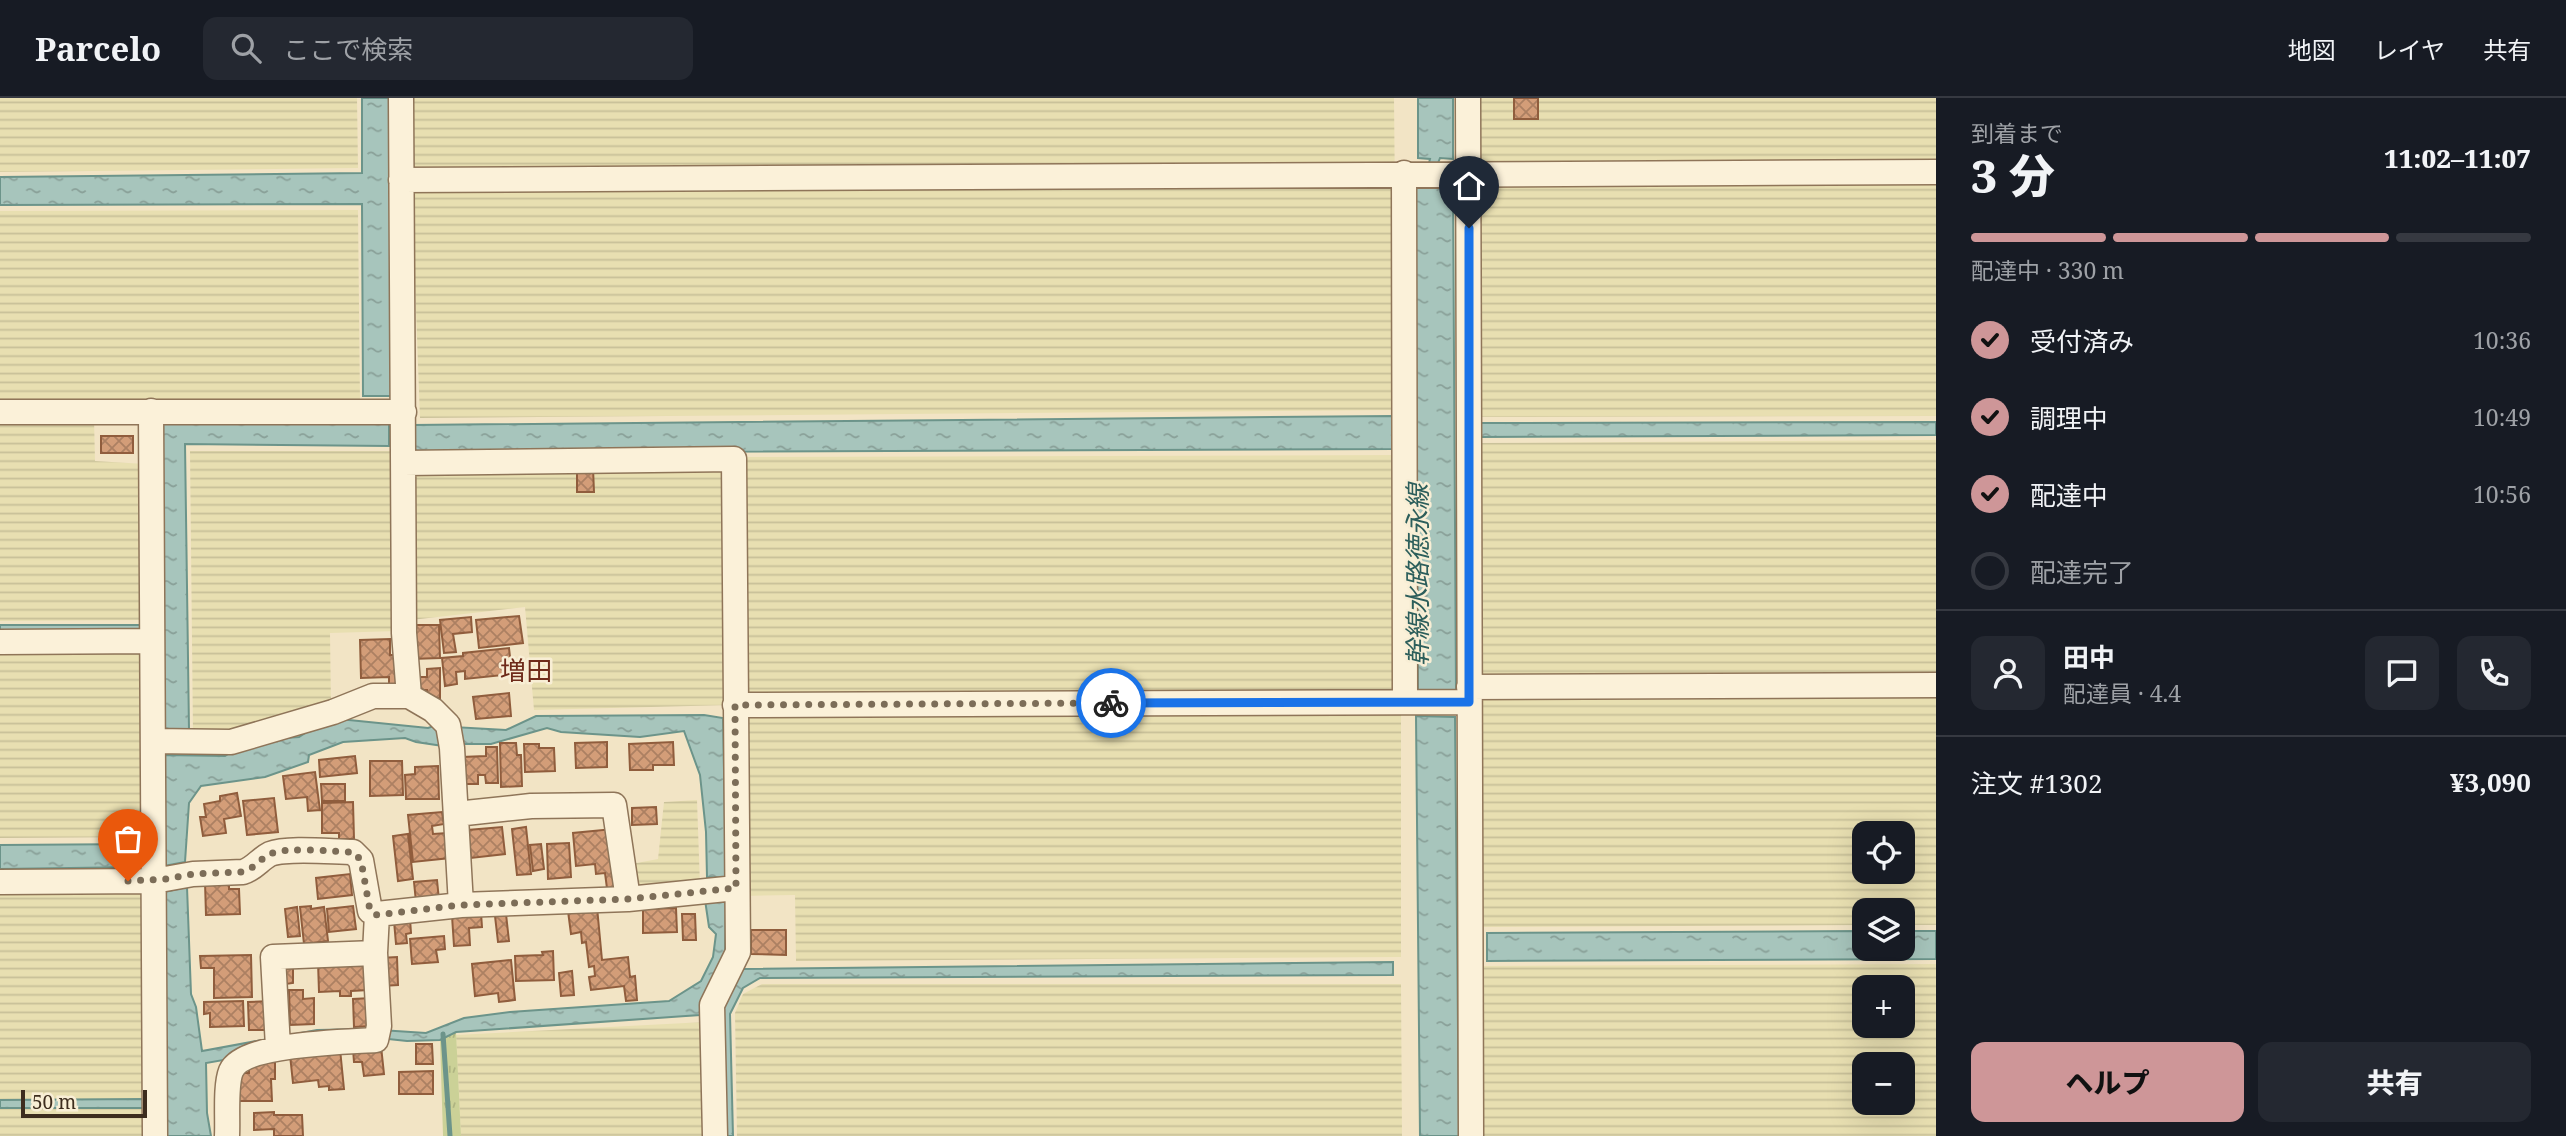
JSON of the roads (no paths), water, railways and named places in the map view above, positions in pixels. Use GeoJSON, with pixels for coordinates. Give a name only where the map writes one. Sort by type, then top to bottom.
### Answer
{"type":"FeatureCollection","features":[{"type":"Feature","properties":{"kind":"street"},"geometry":{"type":"LineString","coordinates":[[401,98],[404,633],[409,696]]}},
{"type":"Feature","properties":{"kind":"street"},"geometry":{"type":"LineString","coordinates":[[1468,98],[1436,174],[1444,699],[1471,1136]]}},
{"type":"Feature","properties":{"kind":"street"},"geometry":{"type":"LineString","coordinates":[[401,180],[1936,172]]}},
{"type":"Feature","properties":{"kind":"street"},"geometry":{"type":"LineString","coordinates":[[1436,174],[1444,699]]}},
{"type":"Feature","properties":{"kind":"street"},"geometry":{"type":"LineString","coordinates":[[151,411],[152,641],[169,741],[154,881],[155,1136]]}},
{"type":"Feature","properties":{"kind":"street"},"geometry":{"type":"LineString","coordinates":[[0,412],[404,412]]}},
{"type":"Feature","properties":{"kind":"street"},"geometry":{"type":"LineString","coordinates":[[404,463],[734,459],[738,952],[712,1005],[715,1136]]}},
{"type":"Feature","properties":{"kind":"street"},"geometry":{"type":"LineString","coordinates":[[0,642],[152,641]]}},
{"type":"Feature","properties":{"kind":"street"},"geometry":{"type":"LineString","coordinates":[[735,705],[1444,699],[1936,685]]}},
{"type":"Feature","properties":{"kind":"street"},"geometry":{"type":"LineString","coordinates":[[169,741],[231,742],[333,712],[373,696],[409,696],[433,710],[450,736],[461,905]]}},
{"type":"Feature","properties":{"kind":"street"},"geometry":{"type":"LineString","coordinates":[[456,814],[531,806],[614,805],[628,899]]}},
{"type":"Feature","properties":{"kind":"street"},"geometry":{"type":"LineString","coordinates":[[0,882],[154,881],[193,874],[243,872],[250,870],[268,855],[280,852],[353,852],[361,860],[370,911],[377,915],[461,905],[628,899],[736,888]]}},
{"type":"Feature","properties":{"kind":"street"},"geometry":{"type":"LineString","coordinates":[[227,1136],[232,1069],[238,1063],[277,1040],[378,1033],[375,953],[377,915]]}},
{"type":"Feature","properties":{"kind":"street"},"geometry":{"type":"LineString","coordinates":[[277,1040],[273,957],[375,953]]}},
{"type":"Feature","properties":{"kind":"water"},"geometry":{"type":"Polygon","coordinates":[[[362,98],[390,98],[392,396],[363,396],[362,204],[0,205],[0,177],[362,173],[362,98]]]}},
{"type":"Feature","properties":{"kind":"water"},"geometry":{"type":"Polygon","coordinates":[[[1418,98],[1453,98],[1453,159],[1440,158],[1438,163],[1429,163],[1430,159],[1418,158],[1418,98]]]}},
{"type":"Feature","properties":{"kind":"water"},"geometry":{"type":"Polygon","coordinates":[[[1428,181],[1440,181],[1440,188],[1453,188],[1456,691],[1418,690],[1415,188],[1427,188],[1428,181]]]}},
{"type":"Feature","properties":{"kind":"water"},"geometry":{"type":"Polygon","coordinates":[[[1392,416],[1393,449],[412,453],[413,425],[1392,416]]]}},
{"type":"Feature","properties":{"kind":"water"},"geometry":{"type":"Polygon","coordinates":[[[157,418],[389,420],[389,446],[185,444],[189,729],[162,729],[157,418]]]}},
{"type":"Feature","properties":{"kind":"water"},"geometry":{"type":"Polygon","coordinates":[[[1936,422],[1936,435],[1481,437],[1481,423],[1936,422]]]}},
{"type":"Feature","properties":{"kind":"water"},"geometry":{"type":"Polygon","coordinates":[[[0,625],[141,625],[141,632],[0,633],[0,625]]]}},
{"type":"Feature","properties":{"kind":"water"},"geometry":{"type":"Polygon","coordinates":[[[704,715],[723,718],[726,878],[707,877],[700,775],[684,731],[640,737],[561,732],[547,728],[491,744],[459,744],[454,727],[506,730],[536,716],[704,715]]]}},
{"type":"Feature","properties":{"kind":"water"},"geometry":{"type":"Polygon","coordinates":[[[1416,716],[1455,717],[1459,1136],[1420,1136],[1416,716]]]}},
{"type":"Feature","properties":{"kind":"water"},"geometry":{"type":"Polygon","coordinates":[[[339,719],[428,728],[437,725],[443,746],[405,738],[343,742],[309,755],[308,762],[265,777],[201,786],[189,803],[185,862],[164,866],[164,755],[225,756],[236,749],[269,739],[299,737],[316,726],[339,719]]]}},
{"type":"Feature","properties":{"kind":"water"},"geometry":{"type":"Polygon","coordinates":[[[141,844],[141,867],[0,869],[0,845],[141,844]]]}},
{"type":"Feature","properties":{"kind":"water"},"geometry":{"type":"Polygon","coordinates":[[[187,887],[191,994],[196,1007],[202,1051],[317,1030],[365,1029],[426,1033],[464,1018],[510,1012],[669,1001],[701,981],[713,957],[716,934],[709,927],[705,900],[726,900],[725,952],[701,1001],[700,1015],[456,1032],[440,1040],[407,1041],[360,1036],[206,1063],[207,1113],[211,1136],[166,1136],[164,892],[187,887]]]}},
{"type":"Feature","properties":{"kind":"water"},"geometry":{"type":"Polygon","coordinates":[[[1852,931],[1852,959],[1487,961],[1487,933],[1852,931]]]}},
{"type":"Feature","properties":{"kind":"water"},"geometry":{"type":"Polygon","coordinates":[[[1915,931],[1936,931],[1936,959],[1915,959],[1915,931]]]}},
{"type":"Feature","properties":{"kind":"water"},"geometry":{"type":"Polygon","coordinates":[[[1393,962],[1393,975],[760,978],[743,988],[730,1014],[733,1136],[723,1136],[719,1012],[742,969],[1393,962]]]}},
{"type":"Feature","properties":{"kind":"water"},"geometry":{"type":"Polygon","coordinates":[[[143,1099],[143,1108],[0,1108],[0,1100],[143,1099]]]}},
{"type":"Feature","properties":{"kind":"waterway"},"geometry":{"type":"LineString","coordinates":[[443,1034],[450,1136]]}},
{"type":"Feature","properties":{"kind":"district","name":"増田"},"geometry":{"type":"Point","coordinates":[526,670]}},
{"type":"Feature","properties":{"kind":"water label","name":"幹線水路徳永線"},"geometry":{"type":"Point","coordinates":[1417,575]}}]}
